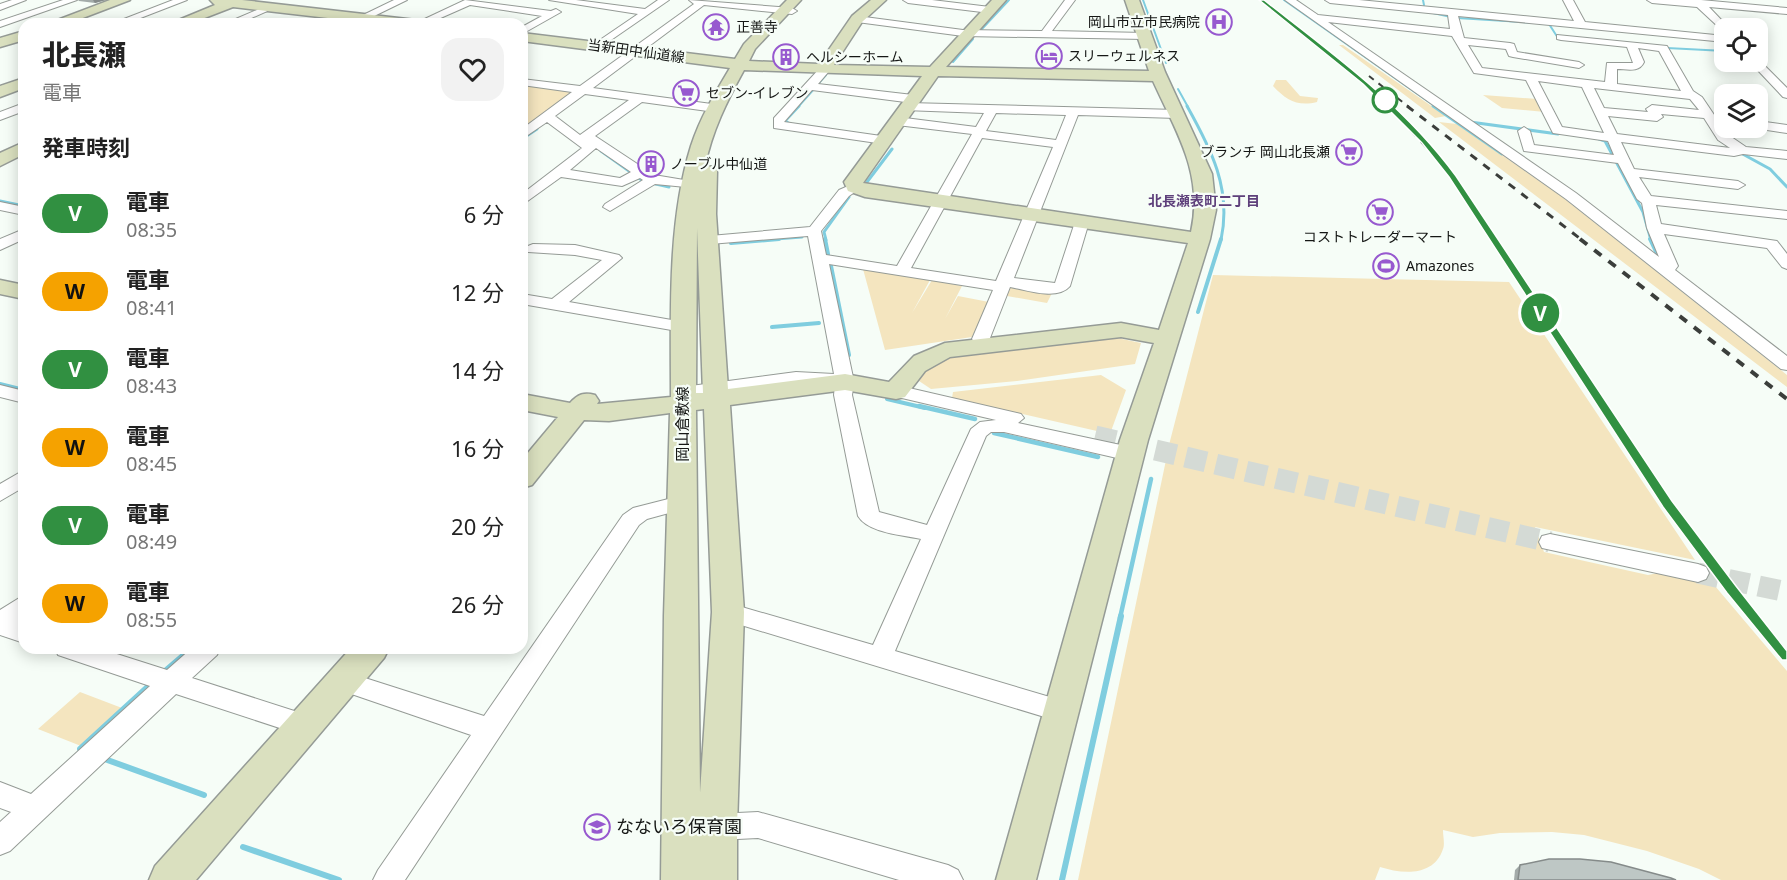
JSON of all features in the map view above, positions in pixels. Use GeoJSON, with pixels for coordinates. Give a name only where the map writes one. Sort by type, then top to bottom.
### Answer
{"type":"FeatureCollection","features":[{"type":"Feature","properties":{"kind":"street"},"geometry":{"type":"LineString","coordinates":[[0,7],[21,0]]}},
{"type":"Feature","properties":{"kind":"street"},"geometry":{"type":"LineString","coordinates":[[0,24],[72,0]]}},
{"type":"Feature","properties":{"kind":"street"},"geometry":{"type":"LineString","coordinates":[[71,18],[123,0]]}},
{"type":"Feature","properties":{"kind":"street"},"geometry":{"type":"LineString","coordinates":[[132,18],[182,0]]}},
{"type":"Feature","properties":{"kind":"street"},"geometry":{"type":"LineString","coordinates":[[288,18],[329,0]]}},
{"type":"Feature","properties":{"kind":"street"},"geometry":{"type":"LineString","coordinates":[[188,18],[218,1],[362,18],[402,0]]}},
{"type":"Feature","properties":{"kind":"street"},"geometry":{"type":"LineString","coordinates":[[554,0],[646,12]]}},
{"type":"Feature","properties":{"kind":"street"},"geometry":{"type":"LineString","coordinates":[[598,46],[664,0]]}},
{"type":"Feature","properties":{"kind":"street"},"geometry":{"type":"LineString","coordinates":[[686,0],[793,6]]}},
{"type":"Feature","properties":{"kind":"street"},"geometry":{"type":"LineString","coordinates":[[908,0],[1045,34],[1144,36]]}},
{"type":"Feature","properties":{"kind":"street"},"geometry":{"type":"LineString","coordinates":[[1045,34],[1070,0]]}},
{"type":"Feature","properties":{"kind":"street"},"geometry":{"type":"LineString","coordinates":[[1016,880],[1130,454],[1200,239],[1206,210],[1203,174],[1158,74],[1132,0]]}},
{"type":"Feature","properties":{"kind":"street"},"geometry":{"type":"LineString","coordinates":[[1290,0],[1571,196],[1787,365]]}},
{"type":"Feature","properties":{"kind":"street"},"geometry":{"type":"LineString","coordinates":[[1303,0],[1405,9],[1429,5]]}},
{"type":"Feature","properties":{"kind":"street"},"geometry":{"type":"LineString","coordinates":[[1330,0],[1398,6],[1429,5]]}},
{"type":"Feature","properties":{"kind":"street"},"geometry":{"type":"LineString","coordinates":[[1355,0],[1429,5],[1452,12],[1653,28],[1714,37]]}},
{"type":"Feature","properties":{"kind":"street"},"geometry":{"type":"LineString","coordinates":[[1568,0],[1581,21],[1578,22]]}},
{"type":"Feature","properties":{"kind":"street"},"geometry":{"type":"LineString","coordinates":[[1645,0],[1652,5],[1698,2],[1787,11]]}},
{"type":"Feature","properties":{"kind":"street"},"geometry":{"type":"LineString","coordinates":[[432,18],[471,1],[552,14]]}},
{"type":"Feature","properties":{"kind":"street"},"geometry":{"type":"LineString","coordinates":[[528,28],[575,1]]}},
{"type":"Feature","properties":{"kind":"street"},"geometry":{"type":"LineString","coordinates":[[528,131],[704,1]]}},
{"type":"Feature","properties":{"kind":"street"},"geometry":{"type":"LineString","coordinates":[[1698,2],[1714,18]]}},
{"type":"Feature","properties":{"kind":"street","name":"岡山倉敷線"},"geometry":{"type":"LineString","coordinates":[[681,880],[680,616],[684,502],[682,327],[684,242],[691,184],[706,126],[715,108],[744,65],[793,6]]}},
{"type":"Feature","properties":{"kind":"street"},"geometry":{"type":"LineString","coordinates":[[877,6],[857,19],[825,67],[778,121],[778,125],[884,140]]}},
{"type":"Feature","properties":{"kind":"street"},"geometry":{"type":"LineString","coordinates":[[244,18],[269,8]]}},
{"type":"Feature","properties":{"kind":"street"},"geometry":{"type":"LineString","coordinates":[[1452,12],[1478,71],[1690,96],[1698,99],[1722,137],[1739,151]]}},
{"type":"Feature","properties":{"kind":"street"},"geometry":{"type":"LineString","coordinates":[[1692,16],[1714,18]]}},
{"type":"Feature","properties":{"kind":"street"},"geometry":{"type":"LineString","coordinates":[[857,19],[980,17]]}},
{"type":"Feature","properties":{"kind":"street"},"geometry":{"type":"LineString","coordinates":[[855,188],[853,182],[897,121],[980,17]]}},
{"type":"Feature","properties":{"kind":"street"},"geometry":{"type":"LineString","coordinates":[[1315,18],[1459,32],[1510,46],[1512,54],[1579,65]]}},
{"type":"Feature","properties":{"kind":"street"},"geometry":{"type":"LineString","coordinates":[[1551,21],[1579,65],[1583,67],[1620,162],[1649,203],[1654,228],[1670,266],[1666,270]]}},
{"type":"Feature","properties":{"kind":"street"},"geometry":{"type":"LineString","coordinates":[[1653,28],[1690,96]]}},
{"type":"Feature","properties":{"kind":"street"},"geometry":{"type":"LineString","coordinates":[[0,35],[18,37]]}},
{"type":"Feature","properties":{"kind":"street"},"geometry":{"type":"LineString","coordinates":[[1561,37],[1663,48]]}},
{"type":"Feature","properties":{"kind":"street"},"geometry":{"type":"LineString","coordinates":[[0,43],[18,38]]}},
{"type":"Feature","properties":{"kind":"street","name":"当新田中仙道線"},"geometry":{"type":"LineString","coordinates":[[528,38],[744,65],[935,71],[1158,74]]}},
{"type":"Feature","properties":{"kind":"street"},"geometry":{"type":"LineString","coordinates":[[1611,86],[1611,65],[1636,66],[1639,62],[1631,45]]}},
{"type":"Feature","properties":{"kind":"street","name":"岡山倉敷線"},"geometry":{"type":"LineString","coordinates":[[717,880],[717,827],[728,612],[710,240],[706,214],[708,171],[718,134],[744,65]]}},
{"type":"Feature","properties":{"kind":"street"},"geometry":{"type":"LineString","coordinates":[[1765,72],[1787,95]]}},
{"type":"Feature","properties":{"kind":"street"},"geometry":{"type":"LineString","coordinates":[[1532,78],[1557,130],[1612,138],[1787,155]]}},
{"type":"Feature","properties":{"kind":"street"},"geometry":{"type":"LineString","coordinates":[[528,83],[715,108]]}},
{"type":"Feature","properties":{"kind":"street"},"geometry":{"type":"LineString","coordinates":[[0,92],[18,85]]}},
{"type":"Feature","properties":{"kind":"street"},"geometry":{"type":"LineString","coordinates":[[810,86],[911,103],[992,109],[1177,114]]}},
{"type":"Feature","properties":{"kind":"street"},"geometry":{"type":"LineString","coordinates":[[584,139],[639,98]]}},
{"type":"Feature","properties":{"kind":"street"},"geometry":{"type":"LineString","coordinates":[[0,99],[18,104]]}},
{"type":"Feature","properties":{"kind":"street"},"geometry":{"type":"LineString","coordinates":[[0,116],[18,108]]}},
{"type":"Feature","properties":{"kind":"street"},"geometry":{"type":"LineString","coordinates":[[902,271],[992,109]]}},
{"type":"Feature","properties":{"kind":"street"},"geometry":{"type":"LineString","coordinates":[[1599,111],[1657,117],[1652,110],[1706,115]]}},
{"type":"Feature","properties":{"kind":"street"},"geometry":{"type":"LineString","coordinates":[[987,346],[981,339],[1074,111]]}},
{"type":"Feature","properties":{"kind":"street"},"geometry":{"type":"LineString","coordinates":[[548,117],[642,178]]}},
{"type":"Feature","properties":{"kind":"street"},"geometry":{"type":"LineString","coordinates":[[897,121],[1060,144]]}},
{"type":"Feature","properties":{"kind":"street"},"geometry":{"type":"LineString","coordinates":[[1768,126],[1787,129]]}},
{"type":"Feature","properties":{"kind":"street"},"geometry":{"type":"LineString","coordinates":[[1524,131],[1529,148],[1620,162],[1738,185]]}},
{"type":"Feature","properties":{"kind":"street"},"geometry":{"type":"LineString","coordinates":[[528,196],[590,148],[584,139]]}},
{"type":"Feature","properties":{"kind":"street"},"geometry":{"type":"LineString","coordinates":[[0,161],[18,150]]}},
{"type":"Feature","properties":{"kind":"street"},"geometry":{"type":"LineString","coordinates":[[560,173],[622,182],[642,178],[691,184]]}},
{"type":"Feature","properties":{"kind":"street"},"geometry":{"type":"LineString","coordinates":[[610,207],[642,178]]}},
{"type":"Feature","properties":{"kind":"street"},"geometry":{"type":"LineString","coordinates":[[528,184],[542,186]]}},
{"type":"Feature","properties":{"kind":"street"},"geometry":{"type":"LineString","coordinates":[[710,240],[814,231],[844,193],[855,188],[1200,239]]}},
{"type":"Feature","properties":{"kind":"street"},"geometry":{"type":"LineString","coordinates":[[1644,199],[1787,215]]}},
{"type":"Feature","properties":{"kind":"street"},"geometry":{"type":"LineString","coordinates":[[0,206],[18,210]]}},
{"type":"Feature","properties":{"kind":"street"},"geometry":{"type":"LineString","coordinates":[[819,258],[902,271],[1053,289],[1062,286],[1082,222]]}},
{"type":"Feature","properties":{"kind":"street"},"geometry":{"type":"LineString","coordinates":[[1654,228],[1780,245],[1787,264]]}},
{"type":"Feature","properties":{"kind":"street"},"geometry":{"type":"LineString","coordinates":[[814,231],[845,382],[843,395],[869,516],[879,521],[933,534]]}},
{"type":"Feature","properties":{"kind":"street"},"geometry":{"type":"LineString","coordinates":[[0,245],[18,236]]}},
{"type":"Feature","properties":{"kind":"street"},"geometry":{"type":"LineString","coordinates":[[534,249],[575,250],[614,258],[558,302]]}},
{"type":"Feature","properties":{"kind":"street"},"geometry":{"type":"LineString","coordinates":[[0,274],[18,278]]}},
{"type":"Feature","properties":{"kind":"street"},"geometry":{"type":"LineString","coordinates":[[0,287],[18,291]]}},
{"type":"Feature","properties":{"kind":"street"},"geometry":{"type":"LineString","coordinates":[[528,300],[558,302],[682,327]]}},
{"type":"Feature","properties":{"kind":"street"},"geometry":{"type":"LineString","coordinates":[[896,391],[906,374],[919,361],[945,350],[1121,330],[1166,338]]}},
{"type":"Feature","properties":{"kind":"street"},"geometry":{"type":"LineString","coordinates":[[528,391],[609,413],[683,399],[845,382],[896,391],[1095,436]]}},
{"type":"Feature","properties":{"kind":"street"},"geometry":{"type":"LineString","coordinates":[[0,391],[18,396]]}},
{"type":"Feature","properties":{"kind":"street"},"geometry":{"type":"LineString","coordinates":[[528,402],[583,406]]}},
{"type":"Feature","properties":{"kind":"street"},"geometry":{"type":"LineString","coordinates":[[528,471],[583,406]]}},
{"type":"Feature","properties":{"kind":"street"},"geometry":{"type":"LineString","coordinates":[[880,658],[978,433],[987,426],[1004,426],[1130,454]]}},
{"type":"Feature","properties":{"kind":"street"},"geometry":{"type":"LineString","coordinates":[[0,494],[18,481]]}},
{"type":"Feature","properties":{"kind":"street"},"geometry":{"type":"LineString","coordinates":[[388,880],[631,520],[640,513],[684,502]]}},
{"type":"Feature","properties":{"kind":"street"},"geometry":{"type":"LineString","coordinates":[[1550,542],[1698,573]]}},
{"type":"Feature","properties":{"kind":"street"},"geometry":{"type":"LineString","coordinates":[[18,609],[0,624],[18,631]]}},
{"type":"Feature","properties":{"kind":"street"},"geometry":{"type":"LineString","coordinates":[[728,612],[1061,711]]}},
{"type":"Feature","properties":{"kind":"street"},"geometry":{"type":"LineString","coordinates":[[85,654],[304,725]]}},
{"type":"Feature","properties":{"kind":"street"},"geometry":{"type":"LineString","coordinates":[[0,841],[93,754],[162,680],[199,654]]}},
{"type":"Feature","properties":{"kind":"street"},"geometry":{"type":"LineString","coordinates":[[169,880],[367,654]]}},
{"type":"Feature","properties":{"kind":"street"},"geometry":{"type":"LineString","coordinates":[[343,681],[490,730]]}},
{"type":"Feature","properties":{"kind":"street"},"geometry":{"type":"LineString","coordinates":[[0,795],[35,808]]}},
{"type":"Feature","properties":{"kind":"street"},"geometry":{"type":"LineString","coordinates":[[717,827],[758,825],[948,880]]}},
{"type":"Feature","properties":{"kind":"shaded area"},"geometry":{"type":"Polygon","coordinates":[[[1339,45],[1343,45],[1446,116],[1435,118],[1339,45]]]}},
{"type":"Feature","properties":{"kind":"shaded area"},"geometry":{"type":"Polygon","coordinates":[[[1276,80],[1286,80],[1300,96],[1318,98],[1317,102],[1304,104],[1288,99],[1273,86],[1276,80]]]}},
{"type":"Feature","properties":{"kind":"shaded area"},"geometry":{"type":"Polygon","coordinates":[[[528,86],[573,91],[574,93],[528,127],[528,86]]]}},
{"type":"Feature","properties":{"kind":"shaded area"},"geometry":{"type":"Polygon","coordinates":[[[1483,95],[1538,99],[1545,112],[1502,108],[1483,95]]]}},
{"type":"Feature","properties":{"kind":"shaded area"},"geometry":{"type":"Polygon","coordinates":[[[1439,122],[1457,124],[1561,196],[1787,375],[1787,387],[1439,122]]]}},
{"type":"Feature","properties":{"kind":"shaded area"},"geometry":{"type":"Polygon","coordinates":[[[863,269],[930,280],[912,313],[932,280],[962,286],[945,319],[958,296],[989,302],[972,337],[885,350],[863,269]]]}},
{"type":"Feature","properties":{"kind":"shaded area"},"geometry":{"type":"Polygon","coordinates":[[[1213,275],[1509,282],[1695,560],[1535,527],[1544,552],[1648,575],[1658,573],[1715,586],[1787,671],[1787,880],[1721,880],[1699,869],[1647,851],[1584,835],[1552,832],[1500,833],[1473,837],[1443,830],[1443,849],[1439,858],[1432,865],[1425,869],[1407,872],[1380,867],[1375,880],[1078,880],[1170,441],[1213,275]]]}},
{"type":"Feature","properties":{"kind":"shaded area"},"geometry":{"type":"Polygon","coordinates":[[[1017,286],[1052,293],[1047,303],[1007,296],[1010,288],[1017,286]]]}},
{"type":"Feature","properties":{"kind":"shaded area"},"geometry":{"type":"Polygon","coordinates":[[[1108,336],[1141,343],[1135,364],[1017,381],[931,389],[919,381],[927,370],[956,355],[1108,336]]]}},
{"type":"Feature","properties":{"kind":"shaded area"},"geometry":{"type":"Polygon","coordinates":[[[1101,375],[1126,390],[1110,434],[952,398],[953,392],[1101,375]]]}},
{"type":"Feature","properties":{"kind":"shaded area"},"geometry":{"type":"Polygon","coordinates":[[[80,692],[122,708],[81,746],[38,729],[80,692]]]}},
{"type":"Feature","properties":{"kind":"building"},"geometry":{"type":"Polygon","coordinates":[[[1549,859],[1611,862],[1676,880],[1518,880],[1520,865],[1549,859]]]}},
{"type":"Feature","properties":{"kind":"waterway"},"geometry":{"type":"LineString","coordinates":[[981,30],[1009,0]]}},
{"type":"Feature","properties":{"kind":"waterway"},"geometry":{"type":"LineString","coordinates":[[1143,0],[1166,63]]}},
{"type":"Feature","properties":{"kind":"waterway"},"geometry":{"type":"LineString","coordinates":[[1284,0],[1436,107]]}},
{"type":"Feature","properties":{"kind":"waterway"},"geometry":{"type":"LineString","coordinates":[[1423,0],[1424,5]]}},
{"type":"Feature","properties":{"kind":"waterway"},"geometry":{"type":"LineString","coordinates":[[1433,13],[1451,17]]}},
{"type":"Feature","properties":{"kind":"waterway"},"geometry":{"type":"LineString","coordinates":[[1457,18],[1536,23]]}},
{"type":"Feature","properties":{"kind":"waterway"},"geometry":{"type":"LineString","coordinates":[[1545,24],[1549,24],[1558,38]]}},
{"type":"Feature","properties":{"kind":"waterway"},"geometry":{"type":"LineString","coordinates":[[953,62],[973,39]]}},
{"type":"Feature","properties":{"kind":"waterway"},"geometry":{"type":"LineString","coordinates":[[1667,48],[1714,50]]}},
{"type":"Feature","properties":{"kind":"waterway"},"geometry":{"type":"LineString","coordinates":[[818,84],[826,75]]}},
{"type":"Feature","properties":{"kind":"waterway"},"geometry":{"type":"LineString","coordinates":[[798,107],[814,89]]}},
{"type":"Feature","properties":{"kind":"waterway"},"geometry":{"type":"LineString","coordinates":[[1178,89],[1188,107]]}},
{"type":"Feature","properties":{"kind":"waterway"},"geometry":{"type":"LineString","coordinates":[[792,125],[785,121],[799,106]]}},
{"type":"Feature","properties":{"kind":"waterway"},"geometry":{"type":"LineString","coordinates":[[1187,106],[1204,138],[1217,170],[1224,204],[1221,240]]}},
{"type":"Feature","properties":{"kind":"waterway"},"geometry":{"type":"LineString","coordinates":[[1433,106],[1502,154]]}},
{"type":"Feature","properties":{"kind":"waterway"},"geometry":{"type":"LineString","coordinates":[[1470,122],[1558,134]]}},
{"type":"Feature","properties":{"kind":"waterway"},"geometry":{"type":"LineString","coordinates":[[528,135],[537,129]]}},
{"type":"Feature","properties":{"kind":"waterway"},"geometry":{"type":"LineString","coordinates":[[1599,139],[1605,141],[1643,212],[1651,240]]}},
{"type":"Feature","properties":{"kind":"waterway"},"geometry":{"type":"LineString","coordinates":[[867,182],[892,149]]}},
{"type":"Feature","properties":{"kind":"waterway"},"geometry":{"type":"LineString","coordinates":[[601,151],[643,181],[669,187]]}},
{"type":"Feature","properties":{"kind":"waterway"},"geometry":{"type":"LineString","coordinates":[[1739,152],[1770,169],[1787,187]]}},
{"type":"Feature","properties":{"kind":"waterway"},"geometry":{"type":"LineString","coordinates":[[826,240],[824,232],[849,197]]}},
{"type":"Feature","properties":{"kind":"waterway"},"geometry":{"type":"LineString","coordinates":[[0,201],[18,205]]}},
{"type":"Feature","properties":{"kind":"waterway"},"geometry":{"type":"LineString","coordinates":[[761,240],[802,237]]}},
{"type":"Feature","properties":{"kind":"waterway"},"geometry":{"type":"LineString","coordinates":[[731,243],[779,239]]}},
{"type":"Feature","properties":{"kind":"waterway"},"geometry":{"type":"LineString","coordinates":[[825,239],[828,254]]}},
{"type":"Feature","properties":{"kind":"waterway"},"geometry":{"type":"LineString","coordinates":[[1198,312],[1221,239]]}},
{"type":"Feature","properties":{"kind":"waterway"},"geometry":{"type":"LineString","coordinates":[[1650,239],[1660,260]]}},
{"type":"Feature","properties":{"kind":"waterway"},"geometry":{"type":"LineString","coordinates":[[831,266],[849,355]]}},
{"type":"Feature","properties":{"kind":"waterway"},"geometry":{"type":"LineString","coordinates":[[772,327],[819,323]]}},
{"type":"Feature","properties":{"kind":"waterway"},"geometry":{"type":"LineString","coordinates":[[0,384],[18,388]]}},
{"type":"Feature","properties":{"kind":"waterway"},"geometry":{"type":"LineString","coordinates":[[887,399],[925,408]]}},
{"type":"Feature","properties":{"kind":"waterway"},"geometry":{"type":"LineString","coordinates":[[919,406],[975,419]]}},
{"type":"Feature","properties":{"kind":"waterway"},"geometry":{"type":"LineString","coordinates":[[994,433],[1098,457]]}},
{"type":"Feature","properties":{"kind":"waterway"},"geometry":{"type":"LineString","coordinates":[[1120,618],[1151,479]]}},
{"type":"Feature","properties":{"kind":"waterway"},"geometry":{"type":"LineString","coordinates":[[1062,880],[1121,616]]}},
{"type":"Feature","properties":{"kind":"waterway"},"geometry":{"type":"LineString","coordinates":[[164,672],[185,654]]}},
{"type":"Feature","properties":{"kind":"waterway"},"geometry":{"type":"LineString","coordinates":[[83,750],[80,749],[153,682]]}},
{"type":"Feature","properties":{"kind":"waterway"},"geometry":{"type":"LineString","coordinates":[[102,758],[204,795]]}},
{"type":"Feature","properties":{"kind":"waterway"},"geometry":{"type":"LineString","coordinates":[[243,847],[339,880]]}},
{"type":"Feature","properties":{"kind":"tunnel"},"geometry":{"type":"LineString","coordinates":[[1095,436],[1550,542]]}},
{"type":"Feature","properties":{"kind":"tunnel"},"geometry":{"type":"LineString","coordinates":[[1698,573],[1787,592]]}},
{"type":"Feature","properties":{"kind":"railway"},"geometry":{"type":"LineString","coordinates":[[1262,0],[1339,61],[1390,107]]}},
{"type":"Feature","properties":{"kind":"railway"},"geometry":{"type":"LineString","coordinates":[[1369,76],[1409,107]]}},
{"type":"Feature","properties":{"kind":"railway"},"geometry":{"type":"LineString","coordinates":[[1407,106],[1582,240]]}},
{"type":"Feature","properties":{"kind":"railway"},"geometry":{"type":"LineString","coordinates":[[1390,107],[1452,175],[1494,240]]}},
{"type":"Feature","properties":{"kind":"railway"},"geometry":{"type":"LineString","coordinates":[[1493,239],[1602,408]]}},
{"type":"Feature","properties":{"kind":"railway"},"geometry":{"type":"LineString","coordinates":[[1580,239],[1787,399]]}},
{"type":"Feature","properties":{"kind":"railway"},"geometry":{"type":"LineString","coordinates":[[1601,406],[1633,455],[1755,618]]}},
{"type":"Feature","properties":{"kind":"railway"},"geometry":{"type":"LineString","coordinates":[[1754,616],[1787,655]]}},
{"type":"Feature","properties":{"kind":"train","name":"V"},"geometry":{"type":"LineString","coordinates":[[1262,0],[1365,82],[1425,141],[1452,176],[1465,200],[1667,504],[1732,590],[1787,655]]}},
{"type":"Feature","properties":{"kind":"place","name":"岡山市立市民病院"},"geometry":{"type":"Point","coordinates":[1219,22]}},
{"type":"Feature","properties":{"kind":"place","name":"正善寺"},"geometry":{"type":"Point","coordinates":[716,27]}},
{"type":"Feature","properties":{"kind":"place","name":"スリーウェルネス"},"geometry":{"type":"Point","coordinates":[1049,56]}},
{"type":"Feature","properties":{"kind":"place","name":"ヘルシーホーム"},"geometry":{"type":"Point","coordinates":[786,57]}},
{"type":"Feature","properties":{"kind":"place","name":"セブン-イレブン"},"geometry":{"type":"Point","coordinates":[686,93]}},
{"type":"Feature","properties":{"kind":"place","name":"ブランチ 岡山北長瀬"},"geometry":{"type":"Point","coordinates":[1349,152]}},
{"type":"Feature","properties":{"kind":"place","name":"ノーブル中仙道"},"geometry":{"type":"Point","coordinates":[651,164]}},
{"type":"Feature","properties":{"kind":"place","name":"コストトレーダーマート"},"geometry":{"type":"Point","coordinates":[1380,212]}},
{"type":"Feature","properties":{"kind":"place","name":"Amazones"},"geometry":{"type":"Point","coordinates":[1386,266]}},
{"type":"Feature","properties":{"kind":"place","name":"なないろ保育園"},"geometry":{"type":"Point","coordinates":[597,827]}},
{"type":"Feature","properties":{"kind":"district","name":"北長瀬表町二丁目"},"geometry":{"type":"Point","coordinates":[1204,201]}}]}
